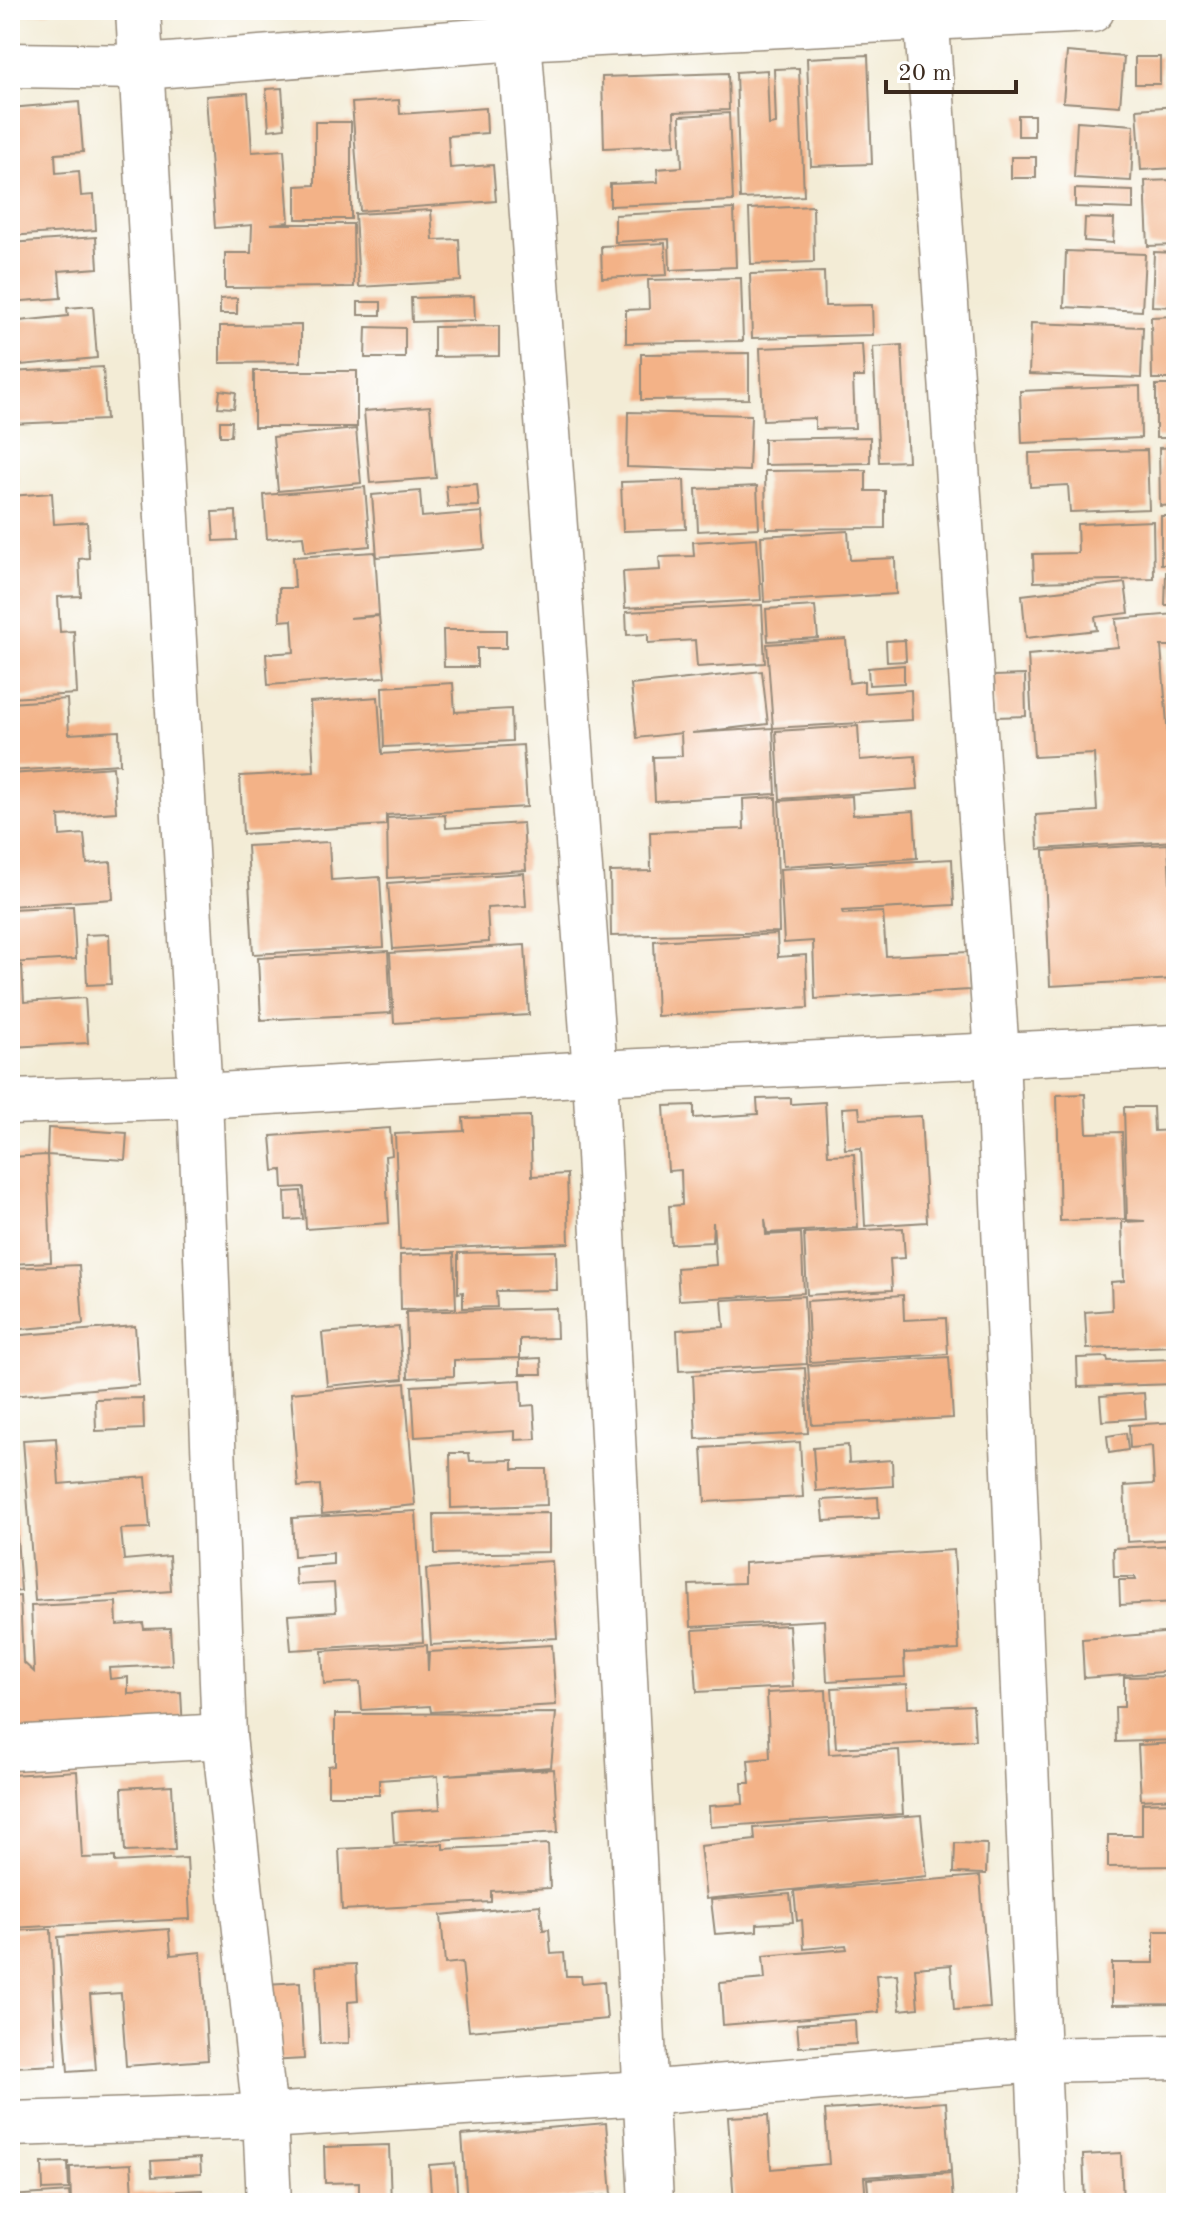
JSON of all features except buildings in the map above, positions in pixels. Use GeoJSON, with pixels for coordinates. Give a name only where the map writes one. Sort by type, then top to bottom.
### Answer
{"type":"FeatureCollection","features":[{"type":"Feature","properties":{"kind":"street"},"geometry":{"type":"LineString","coordinates":[[138,10],[200,1096],[224,1736],[265,2116],[269,2203]]}},
{"type":"Feature","properties":{"kind":"street"},"geometry":{"type":"LineString","coordinates":[[10,65],[142,67],[517,24],[1092,10]]}},
{"type":"Feature","properties":{"kind":"street"},"geometry":{"type":"LineString","coordinates":[[926,14],[997,1055],[1044,2203]]}},
{"type":"Feature","properties":{"kind":"street"},"geometry":{"type":"LineString","coordinates":[[517,24],[595,1073],[651,2203]]}},
{"type":"Feature","properties":{"kind":"street"},"geometry":{"type":"LineString","coordinates":[[10,1102],[200,1096],[595,1073],[1176,1047]]}},
{"type":"Feature","properties":{"kind":"street"},"geometry":{"type":"LineString","coordinates":[[10,1748],[224,1736]]}},
{"type":"Feature","properties":{"kind":"street"},"geometry":{"type":"LineString","coordinates":[[10,2124],[265,2116],[644,2093],[1038,2060],[1176,2057]]}}]}
